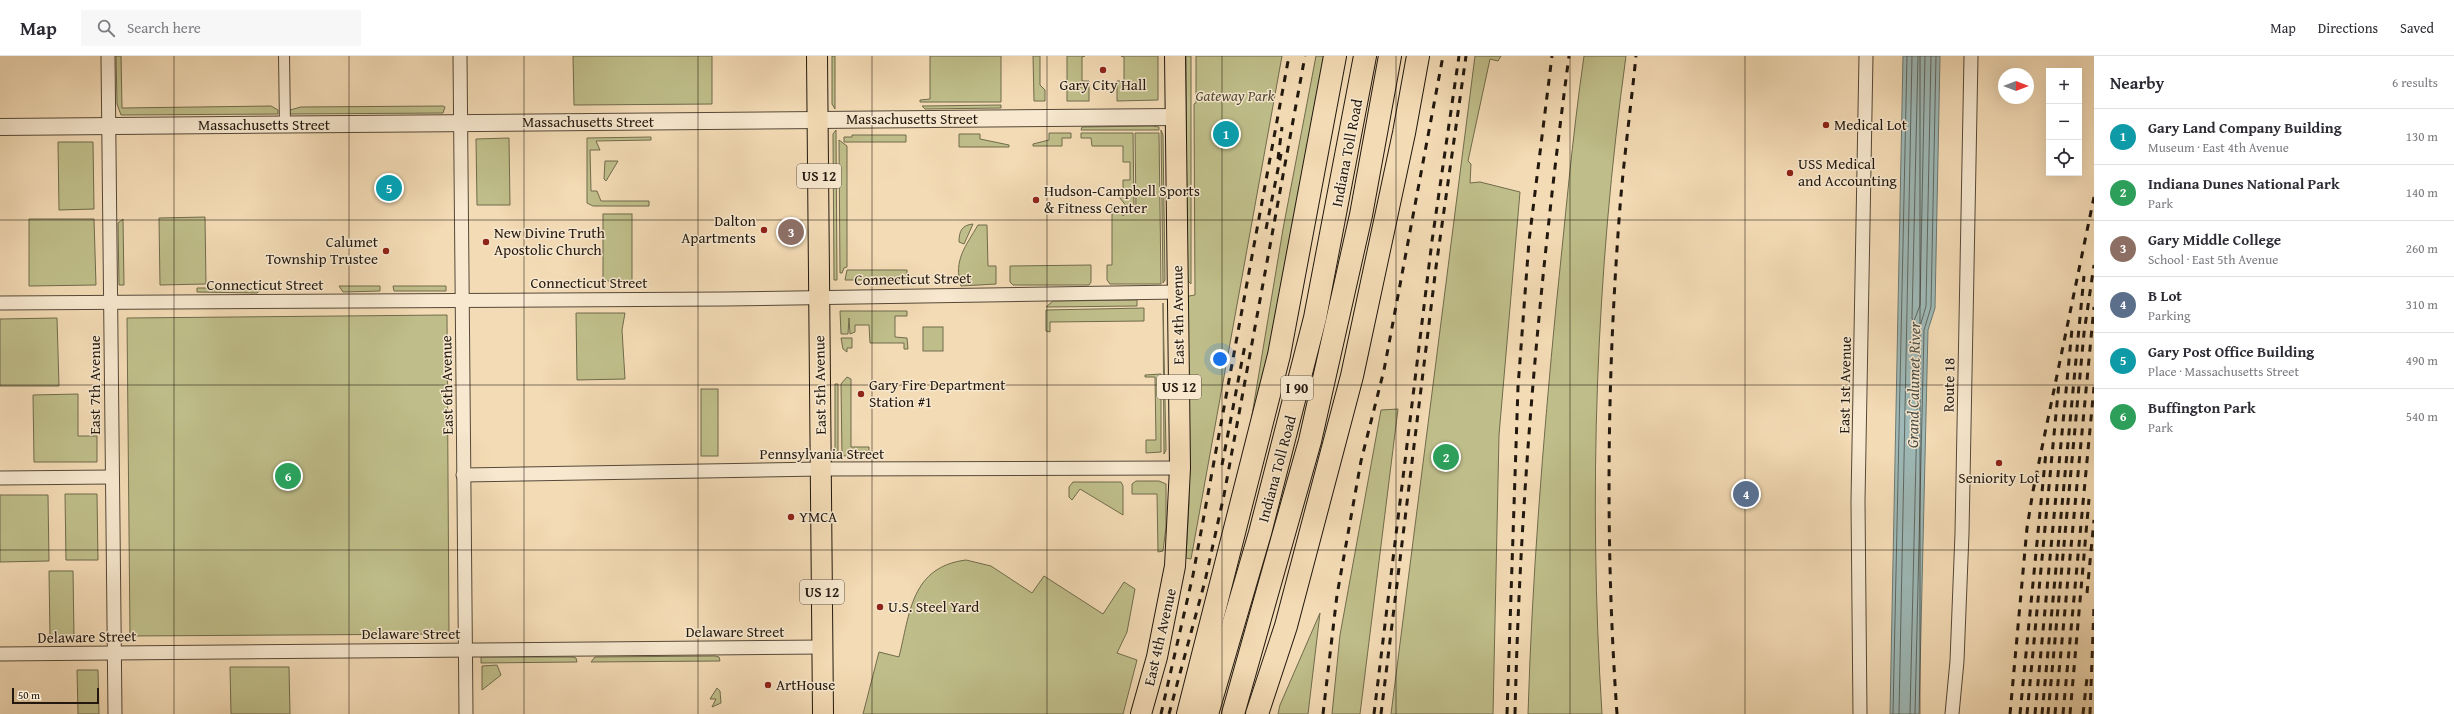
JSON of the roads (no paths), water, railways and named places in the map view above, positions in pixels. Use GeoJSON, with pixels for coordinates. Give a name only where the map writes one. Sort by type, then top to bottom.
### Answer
{"type":"FeatureCollection","features":[{"type":"Feature","properties":{"kind":"highway"},"geometry":{"type":"LineString","coordinates":[[1188,714],[1279,355],[1335,56]]}},
{"type":"Feature","properties":{"kind":"highway","name":"Indiana Toll Road"},"geometry":{"type":"LineString","coordinates":[[1207,714],[1260,533],[1314,318],[1365,56]]}},
{"type":"Feature","properties":{"kind":"highway","name":"Indiana Toll Road"},"geometry":{"type":"LineString","coordinates":[[1233,714],[1312,433],[1361,216],[1390,56]]}},
{"type":"Feature","properties":{"kind":"highway"},"geometry":{"type":"LineString","coordinates":[[1257,714],[1288,618],[1352,376],[1404,133],[1418,56]]}},
{"type":"Feature","properties":{"kind":"main road","name":"East 5th Avenue"},"geometry":{"type":"LineString","coordinates":[[817,56],[823,714]]}},
{"type":"Feature","properties":{"kind":"main road","name":"East 4th Avenue"},"geometry":{"type":"LineString","coordinates":[[1141,714],[1157,657],[1176,566],[1180,468],[1175,56]]}},
{"type":"Feature","properties":{"kind":"street","name":"East 7th Avenue"},"geometry":{"type":"LineString","coordinates":[[108,56],[115,714]]}},
{"type":"Feature","properties":{"kind":"street"},"geometry":{"type":"LineString","coordinates":[[284,56],[285,125]]}},
{"type":"Feature","properties":{"kind":"street","name":"East 6th Avenue"},"geometry":{"type":"LineString","coordinates":[[460,56],[466,714]]}},
{"type":"Feature","properties":{"kind":"street","name":"East 1st Avenue"},"geometry":{"type":"LineString","coordinates":[[1860,714],[1858,501],[1866,56]]}},
{"type":"Feature","properties":{"kind":"street","name":"Route 18"},"geometry":{"type":"LineString","coordinates":[[1952,714],[1957,661],[1961,540],[1971,56]]}},
{"type":"Feature","properties":{"kind":"street","name":"Massachusetts Street"},"geometry":{"type":"LineString","coordinates":[[0,127],[1176,117]]}},
{"type":"Feature","properties":{"kind":"street","name":"Connecticut Street"},"geometry":{"type":"LineString","coordinates":[[0,303],[1178,292]]}},
{"type":"Feature","properties":{"kind":"street","name":"Pennsylvania Street"},"geometry":{"type":"LineString","coordinates":[[464,475],[821,469],[1180,468]]}},
{"type":"Feature","properties":{"kind":"street"},"geometry":{"type":"LineString","coordinates":[[0,478],[112,477]]}},
{"type":"Feature","properties":{"kind":"street","name":"Delaware Street"},"geometry":{"type":"LineString","coordinates":[[0,654],[822,647]]}},
{"type":"Feature","properties":{"kind":"water","name":"Grand Calumet River"},"geometry":{"type":"Polygon","coordinates":[[[1903,56],[1940,56],[1935,308],[1928,330],[1919,714],[1890,714],[1903,56]]]}},
{"type":"Feature","properties":{"kind":"railway"},"geometry":{"type":"LineString","coordinates":[[1161,714],[1193,575],[1289,56]]}},
{"type":"Feature","properties":{"kind":"railway"},"geometry":{"type":"LineString","coordinates":[[1169,714],[1205,581],[1224,495],[1305,56]]}},
{"type":"Feature","properties":{"kind":"railway"},"geometry":{"type":"LineString","coordinates":[[1323,714],[1337,595],[1361,461],[1384,370],[1443,56]]}},
{"type":"Feature","properties":{"kind":"railway"},"geometry":{"type":"LineString","coordinates":[[1374,714],[1432,241],[1459,56]]}},
{"type":"Feature","properties":{"kind":"railway"},"geometry":{"type":"LineString","coordinates":[[1381,714],[1436,267],[1466,56]]}},
{"type":"Feature","properties":{"kind":"railway"},"geometry":{"type":"LineString","coordinates":[[1507,714],[1518,387],[1529,241],[1552,56]]}},
{"type":"Feature","properties":{"kind":"railway"},"geometry":{"type":"LineString","coordinates":[[1515,714],[1521,549],[1533,384],[1540,302],[1569,56]]}},
{"type":"Feature","properties":{"kind":"railway"},"geometry":{"type":"LineString","coordinates":[[1617,714],[1613,651],[1609,524],[1610,397],[1612,334],[1620,207],[1636,56]]}},
{"type":"Feature","properties":{"kind":"railway"},"geometry":{"type":"LineString","coordinates":[[1278,159],[1282,127]]}},
{"type":"Feature","properties":{"kind":"railway"},"geometry":{"type":"LineString","coordinates":[[1266,229],[1281,154]]}},
{"type":"Feature","properties":{"kind":"railway"},"geometry":{"type":"LineString","coordinates":[[2010,714],[2027,528],[2033,491],[2094,197]]}},
{"type":"Feature","properties":{"kind":"railway"},"geometry":{"type":"LineString","coordinates":[[2048,714],[2084,333],[2094,265]]}},
{"type":"Feature","properties":{"kind":"railway"},"geometry":{"type":"LineString","coordinates":[[2042,714],[2084,276]]}},
{"type":"Feature","properties":{"kind":"railway"},"geometry":{"type":"LineString","coordinates":[[2055,714],[2094,307]]}},
{"type":"Feature","properties":{"kind":"railway"},"geometry":{"type":"LineString","coordinates":[[2035,714],[2072,329]]}},
{"type":"Feature","properties":{"kind":"railway"},"geometry":{"type":"LineString","coordinates":[[1222,465],[1245,345]]}},
{"type":"Feature","properties":{"kind":"railway"},"geometry":{"type":"LineString","coordinates":[[2027,714],[2059,383]]}},
{"type":"Feature","properties":{"kind":"railway"},"geometry":{"type":"LineString","coordinates":[[2063,714],[2094,387]]}},
{"type":"Feature","properties":{"kind":"railway"},"geometry":{"type":"LineString","coordinates":[[2020,714],[2046,452]]}},
{"type":"Feature","properties":{"kind":"railway"},"geometry":{"type":"LineString","coordinates":[[2070,714],[2089,499]]}},
{"type":"Feature","properties":{"kind":"railway"},"geometry":{"type":"LineString","coordinates":[[2087,593],[2094,520]]}},
{"type":"Feature","properties":{"kind":"railway"},"geometry":{"type":"LineString","coordinates":[[2090,714],[2094,606]]}},
{"type":"Feature","properties":{"kind":"railway"},"geometry":{"type":"LineString","coordinates":[[2083,714],[2087,678]]}},
{"type":"Feature","properties":{"kind":"place","name":"Gary City Hall"},"geometry":{"type":"Point","coordinates":[1103,70]}},
{"type":"Feature","properties":{"kind":"place","name":"Medical Lot"},"geometry":{"type":"Point","coordinates":[1826,125]}},
{"type":"Feature","properties":{"kind":"place","name":"Gary Land Company Building"},"geometry":{"type":"Point","coordinates":[1226,134]}},
{"type":"Feature","properties":{"kind":"place","name":"USS Medical and Accounting"},"geometry":{"type":"Point","coordinates":[1790,173]}},
{"type":"Feature","properties":{"kind":"place","name":"Gary Post Office Building"},"geometry":{"type":"Point","coordinates":[389,188]}},
{"type":"Feature","properties":{"kind":"place","name":"Hudson-Campbell Sports & Fitness Center"},"geometry":{"type":"Point","coordinates":[1036,200]}},
{"type":"Feature","properties":{"kind":"place","name":"Dalton Apartments"},"geometry":{"type":"Point","coordinates":[764,230]}},
{"type":"Feature","properties":{"kind":"place","name":"Gary Middle College"},"geometry":{"type":"Point","coordinates":[791,232]}},
{"type":"Feature","properties":{"kind":"place","name":"New Divine Truth Apostolic Church"},"geometry":{"type":"Point","coordinates":[486,242]}},
{"type":"Feature","properties":{"kind":"place","name":"Calumet Township Trustee"},"geometry":{"type":"Point","coordinates":[386,251]}},
{"type":"Feature","properties":{"kind":"place","name":"Gary Fire Department Station #1"},"geometry":{"type":"Point","coordinates":[861,394]}},
{"type":"Feature","properties":{"kind":"place","name":"Indiana Dunes National Park"},"geometry":{"type":"Point","coordinates":[1446,457]}},
{"type":"Feature","properties":{"kind":"place","name":"Seniority Lot"},"geometry":{"type":"Point","coordinates":[1999,463]}},
{"type":"Feature","properties":{"kind":"place","name":"Buffington Park"},"geometry":{"type":"Point","coordinates":[288,476]}},
{"type":"Feature","properties":{"kind":"place","name":"B Lot"},"geometry":{"type":"Point","coordinates":[1746,494]}},
{"type":"Feature","properties":{"kind":"place","name":"YMCA"},"geometry":{"type":"Point","coordinates":[791,517]}},
{"type":"Feature","properties":{"kind":"place","name":"U.S. Steel Yard"},"geometry":{"type":"Point","coordinates":[880,607]}},
{"type":"Feature","properties":{"kind":"place","name":"ArtHouse"},"geometry":{"type":"Point","coordinates":[768,685]}},
{"type":"Feature","properties":{"kind":"park label","name":"Gateway Park"},"geometry":{"type":"Point","coordinates":[1235,96]}}]}
